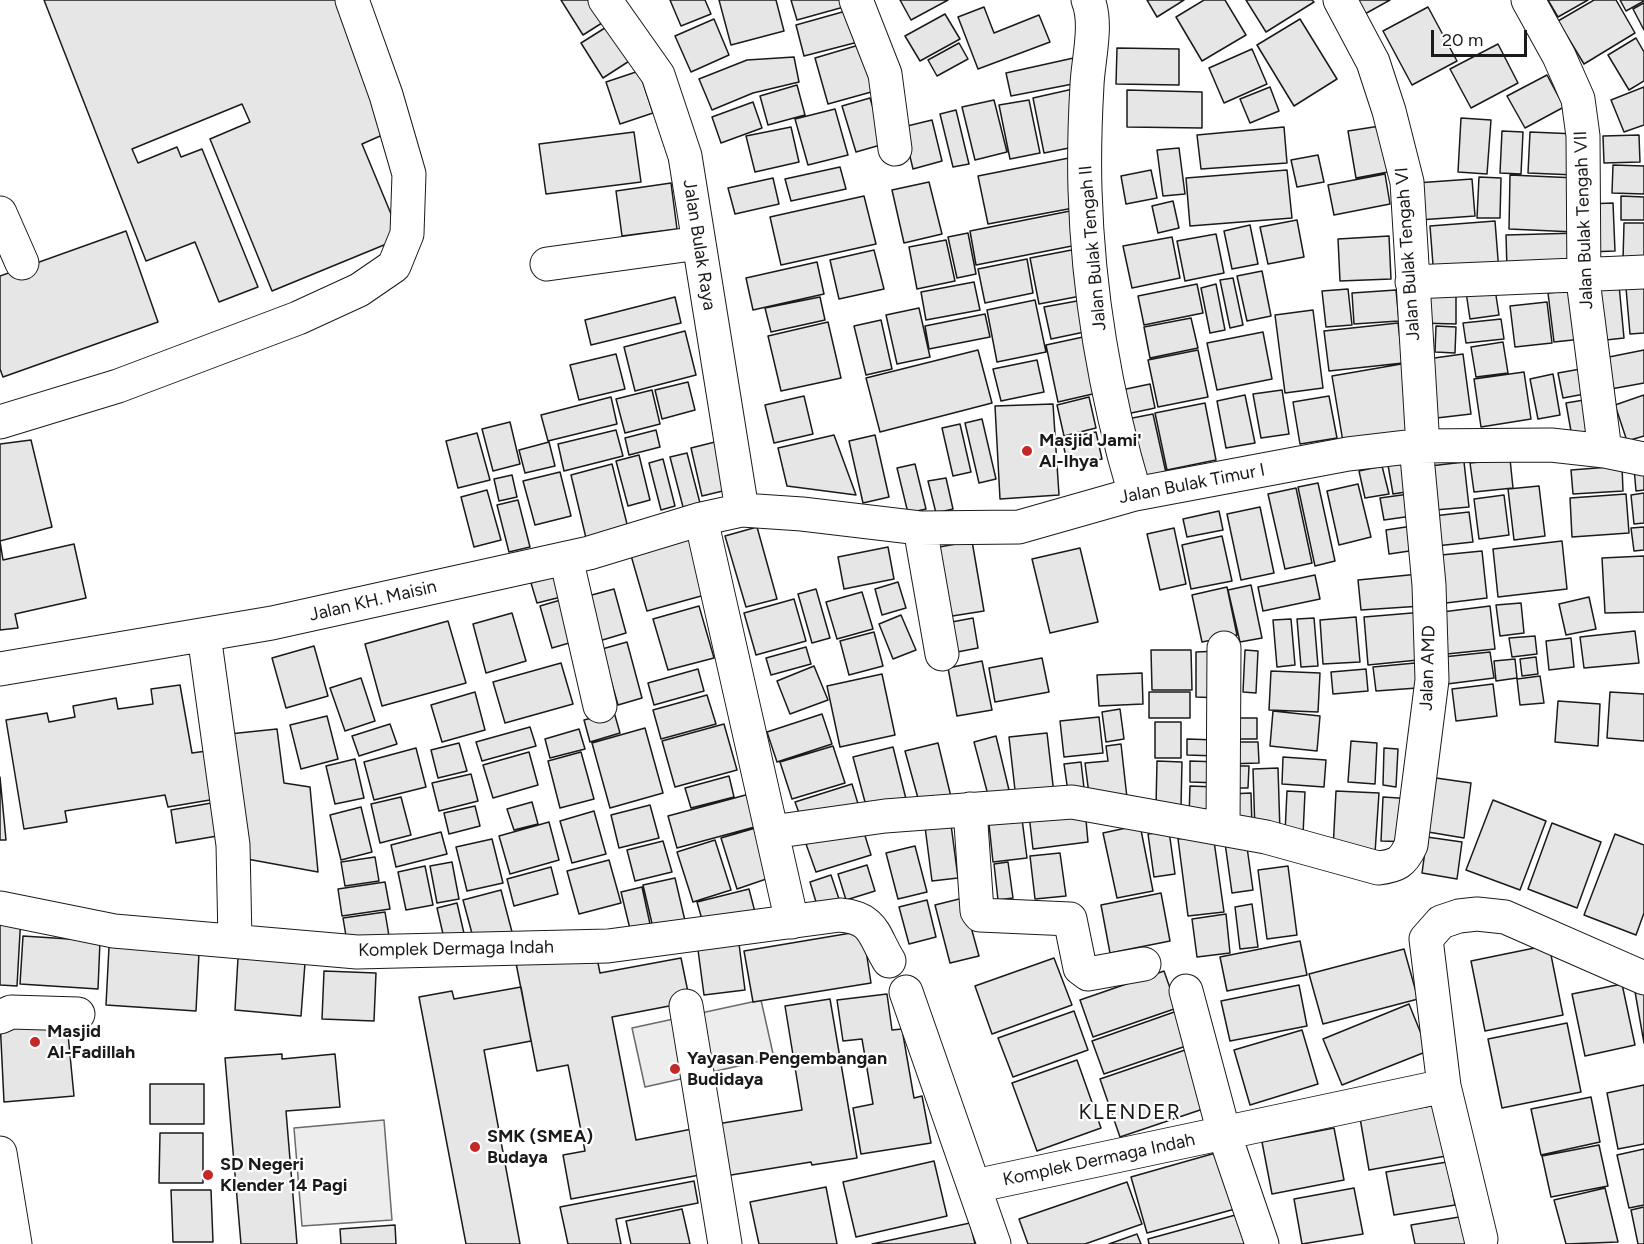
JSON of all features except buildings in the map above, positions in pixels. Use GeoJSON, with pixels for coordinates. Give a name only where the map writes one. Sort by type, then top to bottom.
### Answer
{"type":"FeatureCollection","features":[{"type":"Feature","properties":{"kind":"street"},"geometry":{"type":"LineString","coordinates":[[0,422],[118,386],[298,318],[360,290],[394,266],[407,234],[409,174],[386,95],[352,0]]}},
{"type":"Feature","properties":{"kind":"street","name":"Jalan Bulak Raya"},"geometry":{"type":"LineString","coordinates":[[605,0],[658,75],[686,156],[742,510]]}},
{"type":"Feature","properties":{"kind":"street"},"geometry":{"type":"LineString","coordinates":[[856,0],[885,74],[895,149]]}},
{"type":"Feature","properties":{"kind":"street","name":"Jalan Bulak Tengah II"},"geometry":{"type":"LineString","coordinates":[[1088,0],[1092,15],[1087,88],[1085,190],[1094,300],[1120,444],[1135,494]]}},
{"type":"Feature","properties":{"kind":"street","name":"Jalan Bulak Tengah VI"},"geometry":{"type":"LineString","coordinates":[[1340,0],[1373,63],[1389,111],[1407,182],[1420,447]]}},
{"type":"Feature","properties":{"kind":"street","name":"Jalan Bulak Tengah VII"},"geometry":{"type":"LineString","coordinates":[[1528,0],[1559,56],[1578,99],[1583,136],[1584,288],[1605,451]]}},
{"type":"Feature","properties":{"kind":"street"},"geometry":{"type":"LineString","coordinates":[[0,213],[22,263]]}},
{"type":"Feature","properties":{"kind":"street"},"geometry":{"type":"LineString","coordinates":[[547,264],[699,243]]}},
{"type":"Feature","properties":{"kind":"street"},"geometry":{"type":"LineString","coordinates":[[1412,282],[1644,272]]}},
{"type":"Feature","properties":{"kind":"street","name":"Jalan Bulak Timur I"},"geometry":{"type":"LineString","coordinates":[[742,510],[802,513],[920,528],[1019,527],[1135,494],[1348,454],[1420,447],[1535,444],[1605,451],[1644,459]]}},
{"type":"Feature","properties":{"kind":"street","name":"Jalan AMD"},"geometry":{"type":"LineString","coordinates":[[1223,829],[1266,837],[1378,867],[1396,866],[1406,857],[1412,845],[1432,680],[1429,585],[1420,447]]}},
{"type":"Feature","properties":{"kind":"street","name":"Jalan KH. Maisin"},"geometry":{"type":"LineString","coordinates":[[0,669],[272,624],[566,558],[701,519],[742,510]]}},
{"type":"Feature","properties":{"kind":"street"},"geometry":{"type":"LineString","coordinates":[[701,519],[792,922]]}},
{"type":"Feature","properties":{"kind":"street"},"geometry":{"type":"LineString","coordinates":[[920,528],[942,654]]}},
{"type":"Feature","properties":{"kind":"street"},"geometry":{"type":"LineString","coordinates":[[566,558],[600,706]]}},
{"type":"Feature","properties":{"kind":"street"},"geometry":{"type":"LineString","coordinates":[[204,635],[233,845],[235,940]]}},
{"type":"Feature","properties":{"kind":"street"},"geometry":{"type":"LineString","coordinates":[[772,832],[885,816],[1072,802],[1223,829],[1224,648]]}},
{"type":"Feature","properties":{"kind":"street"},"geometry":{"type":"LineString","coordinates":[[970,809],[977,911],[980,915],[1070,919],[1080,968],[1088,974],[1144,964]]}},
{"type":"Feature","properties":{"kind":"street","name":"Komplek Dermaga Indah"},"geometry":{"type":"LineString","coordinates":[[0,908],[114,931],[357,952],[608,946],[840,915],[857,917],[871,925],[889,961]]}},
{"type":"Feature","properties":{"kind":"street"},"geometry":{"type":"LineString","coordinates":[[1481,1239],[1444,1086],[1426,939],[1441,922],[1478,914],[1505,917],[1644,978]]}},
{"type":"Feature","properties":{"kind":"street"},"geometry":{"type":"LineString","coordinates":[[1186,991],[1224,1133],[1262,1244]]}},
{"type":"Feature","properties":{"kind":"street"},"geometry":{"type":"LineString","coordinates":[[906,992],[994,1244]]}},
{"type":"Feature","properties":{"kind":"street"},"geometry":{"type":"LineString","coordinates":[[686,1006],[725,1244]]}},
{"type":"Feature","properties":{"kind":"street"},"geometry":{"type":"LineString","coordinates":[[0,1017],[11,1012],[78,1014]]}},
{"type":"Feature","properties":{"kind":"street","name":"Komplek Dermaga Indah"},"geometry":{"type":"LineString","coordinates":[[975,1186],[1444,1086]]}},
{"type":"Feature","properties":{"kind":"street"},"geometry":{"type":"LineString","coordinates":[[0,1153],[15,1244]]}},
{"type":"Feature","properties":{"kind":"shaded area"},"geometry":{"type":"Polygon","coordinates":[[[761,1000],[774,1058],[645,1087],[632,1028],[761,1000]]]}},
{"type":"Feature","properties":{"kind":"shaded area"},"geometry":{"type":"Polygon","coordinates":[[[384,1120],[392,1220],[302,1226],[294,1128],[384,1120]]]}},
{"type":"Feature","properties":{"kind":"place","name":"Masjid Jami' Al-Ihya"},"geometry":{"type":"Point","coordinates":[1027,451]}},
{"type":"Feature","properties":{"kind":"place","name":"Masjid Al-Fadillah"},"geometry":{"type":"Point","coordinates":[35,1042]}},
{"type":"Feature","properties":{"kind":"place","name":"Yayasan Pengembangan Budidaya"},"geometry":{"type":"Point","coordinates":[675,1069]}},
{"type":"Feature","properties":{"kind":"place","name":"SMK (SMEA) Budaya"},"geometry":{"type":"Point","coordinates":[475,1147]}},
{"type":"Feature","properties":{"kind":"place","name":"SD Negeri Klender 14 Pagi"},"geometry":{"type":"Point","coordinates":[208,1175]}},
{"type":"Feature","properties":{"kind":"district","name":"KLENDER"},"geometry":{"type":"Point","coordinates":[1130,1113]}}]}
